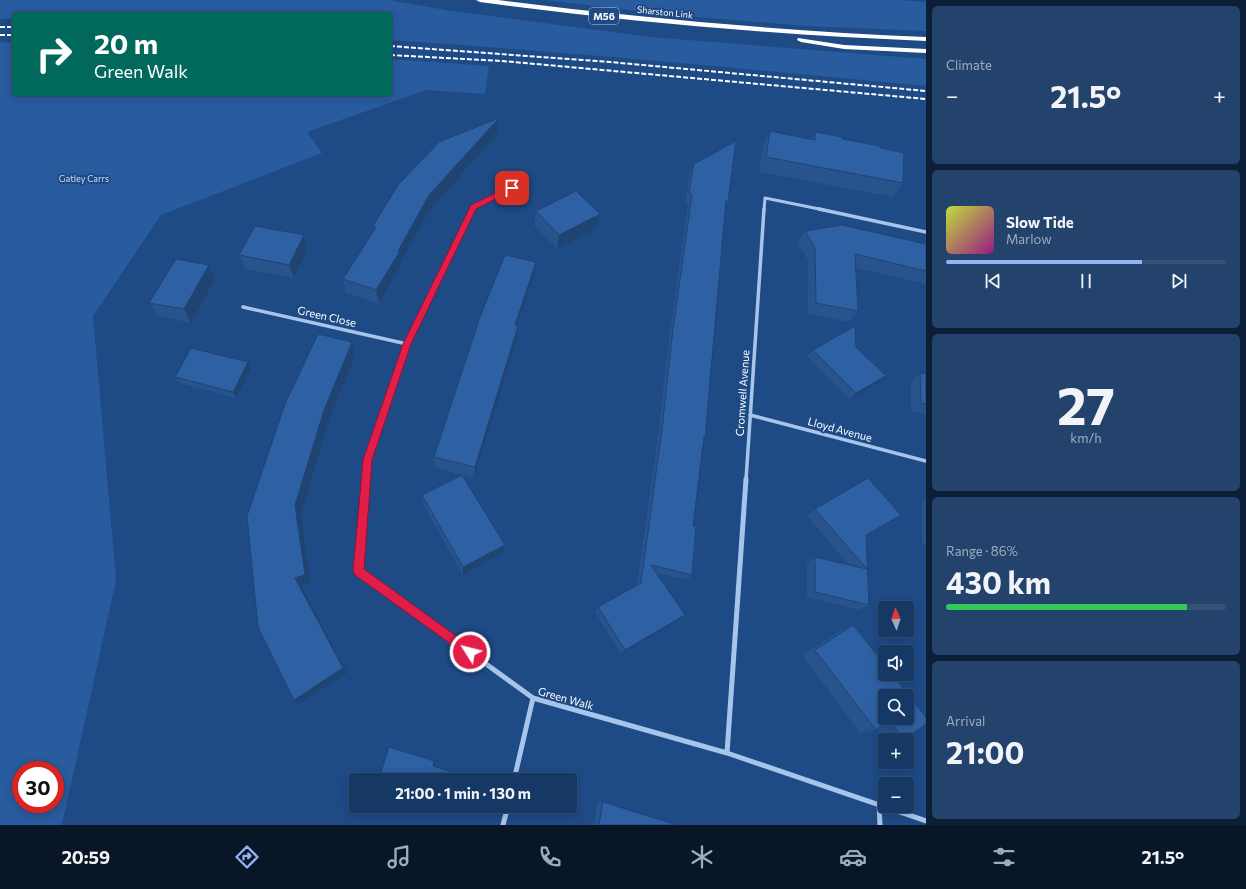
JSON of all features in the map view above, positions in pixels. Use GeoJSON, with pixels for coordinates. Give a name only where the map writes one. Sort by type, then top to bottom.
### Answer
{"type":"FeatureCollection","features":[{"type":"Feature","properties":{"kind":"highway","name":"Sharston Link"},"geometry":{"type":"LineString","coordinates":[[480,0],[564,12],[729,28]]}},
{"type":"Feature","properties":{"kind":"highway","name":"M56"},"geometry":{"type":"LineString","coordinates":[[729,28],[926,39]]}},
{"type":"Feature","properties":{"kind":"highway","name":"M56"},"geometry":{"type":"LineString","coordinates":[[729,28],[844,47],[926,51]]}},
{"type":"Feature","properties":{"kind":"street","name":"Green Walk"},"geometry":{"type":"LineString","coordinates":[[526,181],[474,207],[407,344],[368,460],[358,571],[533,698],[727,753],[878,806]]}},
{"type":"Feature","properties":{"kind":"street","name":"Cromwell Avenue"},"geometry":{"type":"LineString","coordinates":[[727,753],[765,198],[926,232]]}},
{"type":"Feature","properties":{"kind":"street","name":"Green Close"},"geometry":{"type":"LineString","coordinates":[[243,306],[407,344]]}},
{"type":"Feature","properties":{"kind":"street","name":"Lloyd Avenue"},"geometry":{"type":"LineString","coordinates":[[750,414],[926,461]]}},
{"type":"Feature","properties":{"kind":"street"},"geometry":{"type":"LineString","coordinates":[[516,773],[533,698]]}},
{"type":"Feature","properties":{"kind":"street"},"geometry":{"type":"LineString","coordinates":[[503,825],[506,813]]}},
{"type":"Feature","properties":{"kind":"street"},"geometry":{"type":"LineString","coordinates":[[879,813],[880,825]]}},
{"type":"Feature","properties":{"kind":"street","name":"Green Walk"},"geometry":{"type":"LineString","coordinates":[[901,813],[926,821]]}},
{"type":"Feature","properties":{"kind":"green space"},"geometry":{"type":"Polygon","coordinates":[[[0,0],[388,0],[452,11],[650,37],[926,59],[926,86],[591,55],[392,40],[392,12],[12,12],[12,19],[0,19],[0,0]]]}},
{"type":"Feature","properties":{"kind":"green space"},"geometry":{"type":"Polygon","coordinates":[[[546,0],[899,0],[926,2],[926,31],[806,26],[661,14],[546,0]]]}},
{"type":"Feature","properties":{"kind":"green space","name":"Gatley Carrs"},"geometry":{"type":"Polygon","coordinates":[[[0,42],[12,43],[12,96],[392,96],[392,59],[489,66],[485,94],[426,90],[307,132],[322,153],[161,215],[93,316],[116,580],[62,825],[0,825],[0,42]]]}},
{"type":"Feature","properties":{"kind":"building"},"geometry":{"type":"Polygon","coordinates":[[[499,118],[429,195],[398,251],[400,251],[376,290],[343,279],[376,227],[373,226],[398,185],[439,142],[499,118]]]}},
{"type":"Feature","properties":{"kind":"building"},"geometry":{"type":"Polygon","coordinates":[[[770,131],[815,140],[815,132],[842,137],[842,139],[880,146],[880,148],[904,153],[903,183],[766,157],[770,131]]]}},
{"type":"Feature","properties":{"kind":"building"},"geometry":{"type":"Polygon","coordinates":[[[736,141],[728,201],[726,201],[705,438],[704,437],[693,526],[696,527],[692,575],[651,565],[685,615],[625,650],[598,607],[641,583],[662,429],[673,329],[692,194],[689,193],[694,164],[736,141]]]}},
{"type":"Feature","properties":{"kind":"building"},"geometry":{"type":"Polygon","coordinates":[[[576,191],[600,214],[559,235],[536,211],[576,191]]]}},
{"type":"Feature","properties":{"kind":"building"},"geometry":{"type":"Polygon","coordinates":[[[842,225],[926,244],[926,271],[855,254],[858,311],[816,303],[815,248],[805,231],[842,225]]]}},
{"type":"Feature","properties":{"kind":"building"},"geometry":{"type":"Polygon","coordinates":[[[255,226],[304,235],[289,265],[239,255],[255,226]]]}},
{"type":"Feature","properties":{"kind":"building"},"geometry":{"type":"Polygon","coordinates":[[[505,255],[536,262],[515,325],[518,326],[475,467],[434,457],[480,317],[505,255]]]}},
{"type":"Feature","properties":{"kind":"building"},"geometry":{"type":"Polygon","coordinates":[[[176,259],[209,265],[184,309],[149,303],[176,259]]]}},
{"type":"Feature","properties":{"kind":"building"},"geometry":{"type":"Polygon","coordinates":[[[855,326],[856,347],[886,376],[856,393],[813,350],[855,326]]]}},
{"type":"Feature","properties":{"kind":"building"},"geometry":{"type":"Polygon","coordinates":[[[318,334],[352,342],[324,410],[295,505],[305,575],[295,578],[343,668],[294,700],[258,627],[247,516],[285,404],[318,334]]]}},
{"type":"Feature","properties":{"kind":"building"},"geometry":{"type":"Polygon","coordinates":[[[191,348],[248,362],[233,392],[175,377],[191,348]]]}},
{"type":"Feature","properties":{"kind":"building"},"geometry":{"type":"Polygon","coordinates":[[[920,373],[926,374],[926,404],[921,403],[920,373]]]}},
{"type":"Feature","properties":{"kind":"building"},"geometry":{"type":"Polygon","coordinates":[[[462,475],[505,545],[463,567],[422,495],[462,475]]]}},
{"type":"Feature","properties":{"kind":"building"},"geometry":{"type":"Polygon","coordinates":[[[868,478],[901,515],[866,535],[869,605],[815,592],[815,557],[867,569],[815,509],[868,478]]]}},
{"type":"Feature","properties":{"kind":"building"},"geometry":{"type":"Polygon","coordinates":[[[853,625],[878,656],[878,681],[898,681],[904,689],[878,689],[878,725],[884,725],[876,730],[815,650],[853,625]]]}},
{"type":"Feature","properties":{"kind":"building"},"geometry":{"type":"Polygon","coordinates":[[[914,702],[926,717],[926,724],[914,733],[899,733],[893,725],[914,725],[914,702]]]}},
{"type":"Feature","properties":{"kind":"building"},"geometry":{"type":"Polygon","coordinates":[[[389,747],[434,761],[433,766],[455,773],[381,773],[389,747]]]}},
{"type":"Feature","properties":{"kind":"building"},"geometry":{"type":"Polygon","coordinates":[[[603,802],[677,825],[599,825],[603,802]]]}},
{"type":"Feature","properties":{"kind":"railway"},"geometry":{"type":"LineString","coordinates":[[0,27],[12,27]]}},
{"type":"Feature","properties":{"kind":"railway"},"geometry":{"type":"LineString","coordinates":[[0,35],[12,35]]}},
{"type":"Feature","properties":{"kind":"railway"},"geometry":{"type":"LineString","coordinates":[[392,46],[610,62],[926,91]]}},
{"type":"Feature","properties":{"kind":"railway"},"geometry":{"type":"LineString","coordinates":[[392,55],[502,61],[926,99]]}},
{"type":"Feature","properties":{"kind":"route"},"geometry":{"type":"LineString","coordinates":[[470,652],[358,571],[368,460],[407,344],[474,207],[512,188]]}}]}
